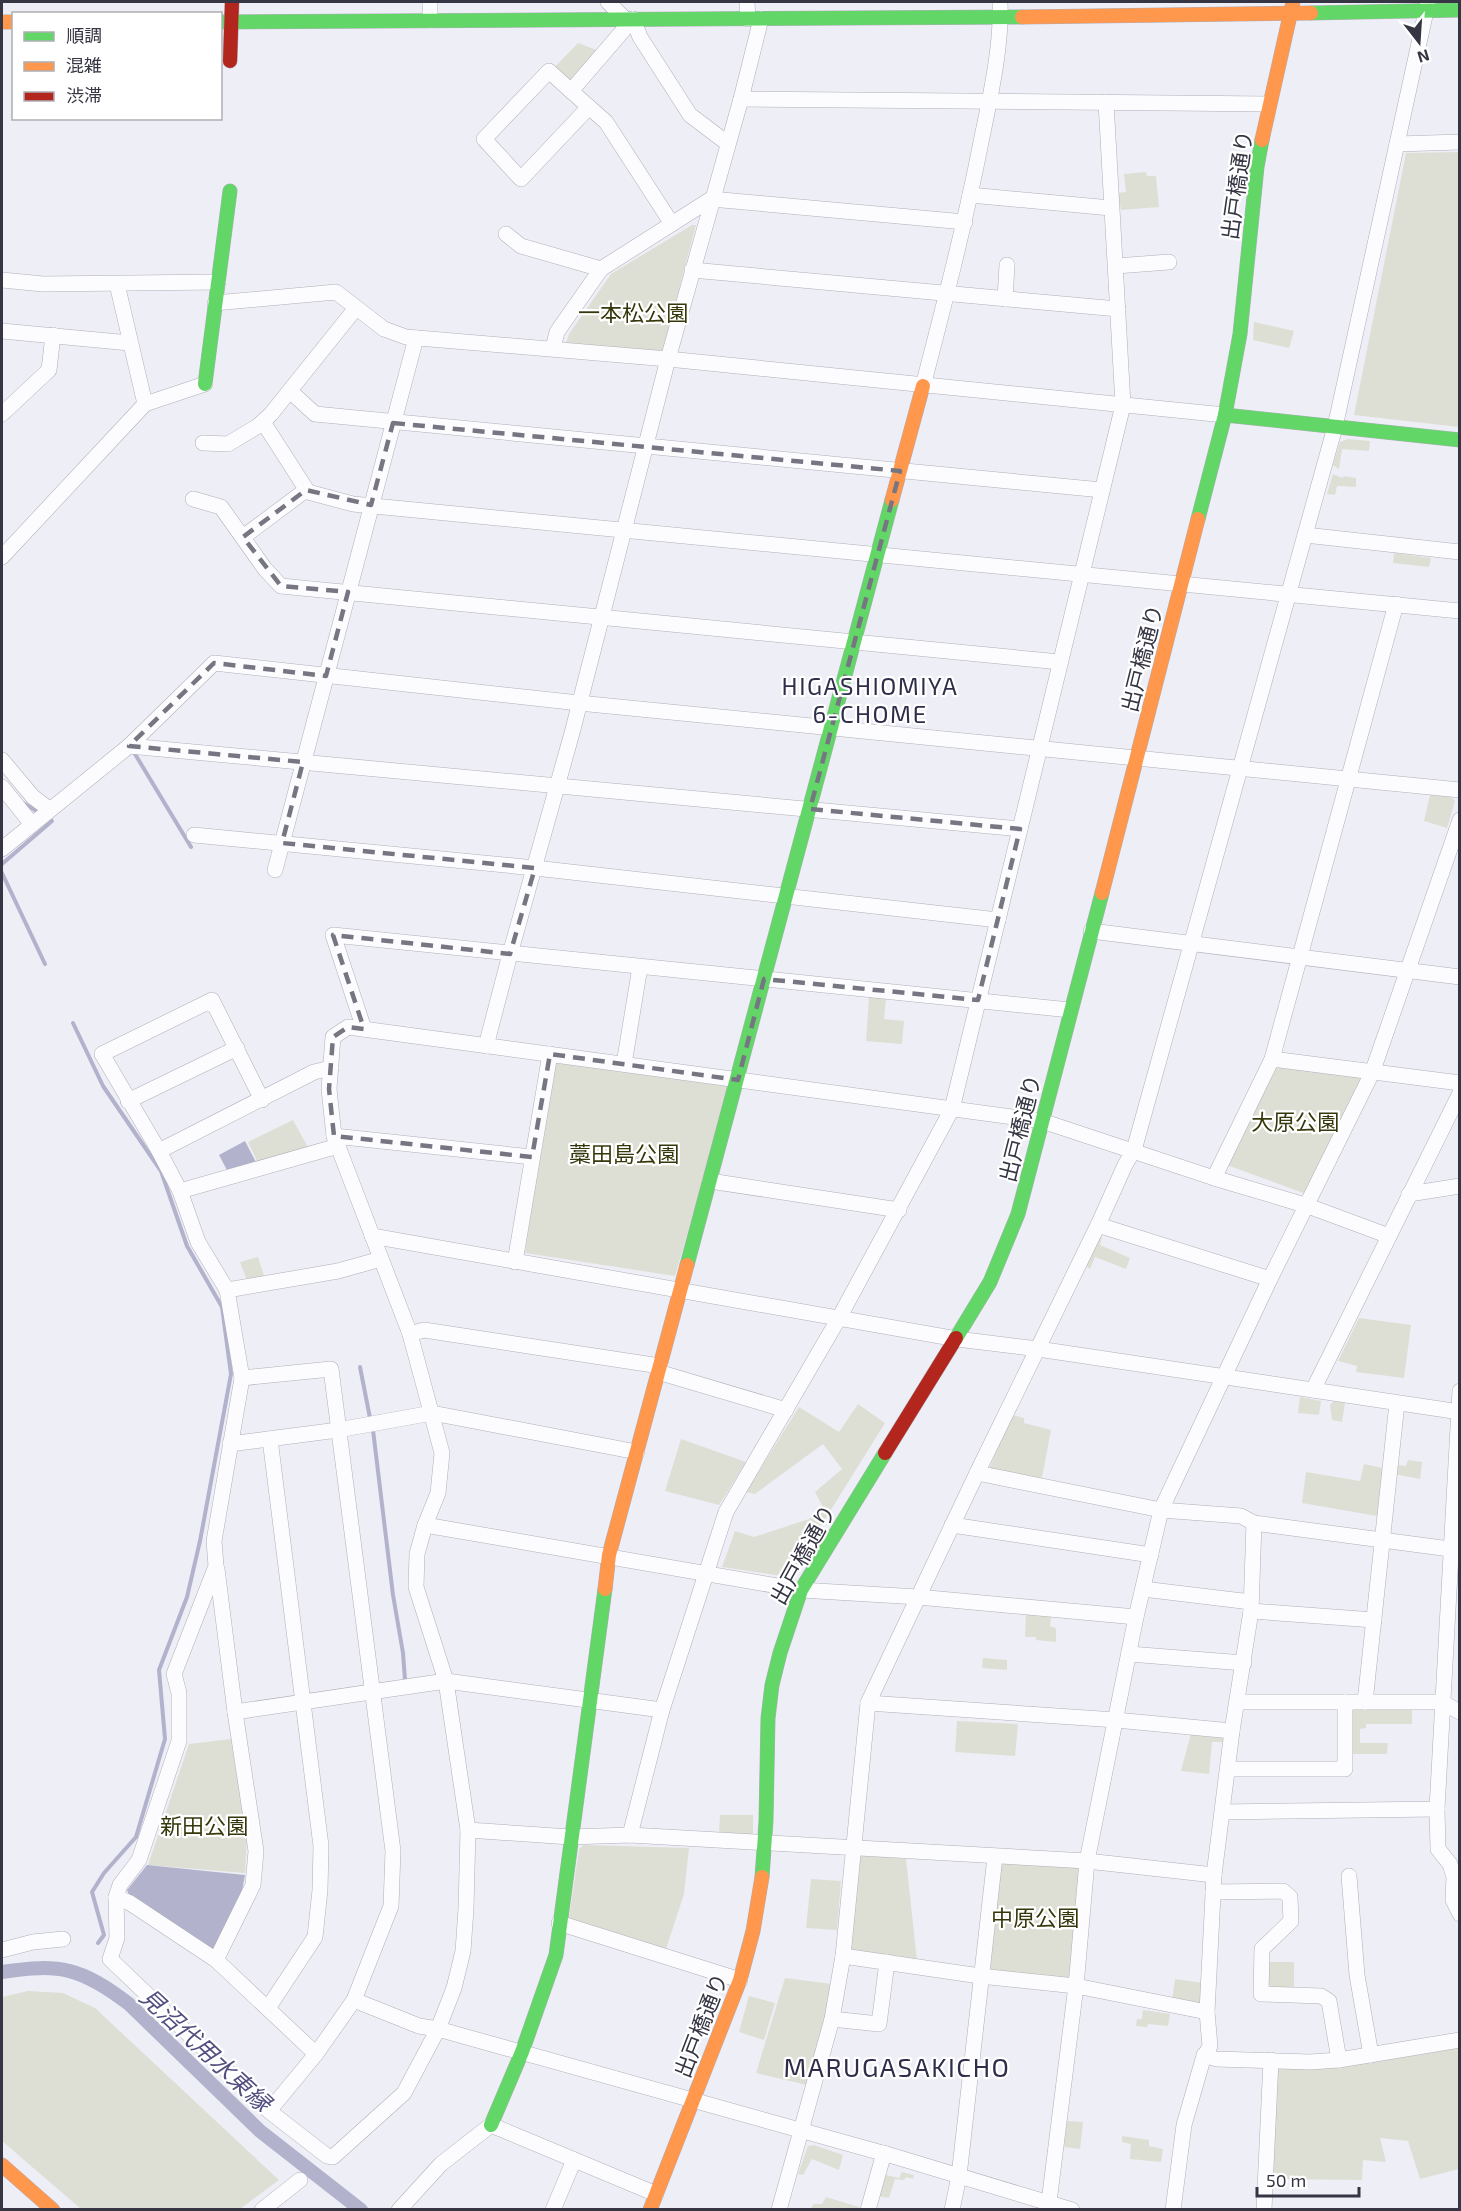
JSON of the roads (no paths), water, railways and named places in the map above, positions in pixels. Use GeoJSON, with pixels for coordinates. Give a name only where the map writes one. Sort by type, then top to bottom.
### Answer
{"type":"FeatureCollection","features":[{"type":"Feature","properties":{"kind":"street"},"geometry":{"type":"LineString","coordinates":[[230,61],[226,22],[232,2]]}},
{"type":"Feature","properties":{"kind":"street"},"geometry":{"type":"LineString","coordinates":[[430,2],[430,21]]}},
{"type":"Feature","properties":{"kind":"street"},"geometry":{"type":"LineString","coordinates":[[608,2],[629,19],[690,115],[727,143]]}},
{"type":"Feature","properties":{"kind":"street"},"geometry":{"type":"LineString","coordinates":[[486,1046],[557,786],[711,199],[741,99],[754,19],[747,2]]}},
{"type":"Feature","properties":{"kind":"street"},"geometry":{"type":"LineString","coordinates":[[402,2209],[441,2164],[491,2125],[522,2052],[556,1955],[609,1555],[738,1080],[965,222],[990,101],[1000,2]]}},
{"type":"Feature","properties":{"kind":"street"},"geometry":{"type":"LineString","coordinates":[[226,22],[1000,17],[1199,8],[1427,6],[1460,10]]}},
{"type":"Feature","properties":{"kind":"street"},"geometry":{"type":"LineString","coordinates":[[779,2210],[832,2019],[843,1956],[868,1703],[1098,1225],[1125,1164],[1134,1150],[1335,427],[1427,6]]}},
{"type":"Feature","properties":{"kind":"street","name":"出戸橋通り"},"geometry":{"type":"LineString","coordinates":[[650,2210],[740,1980],[756,1919],[765,1844],[768,1717],[784,1636],[801,1590],[990,1282],[1018,1214],[1225,415],[1240,334],[1253,195],[1269,104],[1292,8]]}},
{"type":"Feature","properties":{"kind":"street"},"geometry":{"type":"LineString","coordinates":[[571,91],[629,19]]}},
{"type":"Feature","properties":{"kind":"street"},"geometry":{"type":"LineString","coordinates":[[589,107],[520,178],[484,139],[549,71],[606,122],[672,224]]}},
{"type":"Feature","properties":{"kind":"street"},"geometry":{"type":"LineString","coordinates":[[741,99],[1269,104]]}},
{"type":"Feature","properties":{"kind":"street"},"geometry":{"type":"LineString","coordinates":[[630,1834],[662,1710],[726,1512],[839,1318],[952,1109],[1123,405],[1106,102]]}},
{"type":"Feature","properties":{"kind":"street"},"geometry":{"type":"LineString","coordinates":[[1397,144],[1460,142]]}},
{"type":"Feature","properties":{"kind":"street"},"geometry":{"type":"LineString","coordinates":[[2,557],[144,404],[205,384],[230,191]]}},
{"type":"Feature","properties":{"kind":"street"},"geometry":{"type":"LineString","coordinates":[[970,195],[1111,208]]}},
{"type":"Feature","properties":{"kind":"street"},"geometry":{"type":"LineString","coordinates":[[553,348],[557,332],[601,269],[711,199],[965,222]]}},
{"type":"Feature","properties":{"kind":"street"},"geometry":{"type":"LineString","coordinates":[[506,234],[521,246],[601,269]]}},
{"type":"Feature","properties":{"kind":"street"},"geometry":{"type":"LineString","coordinates":[[1116,266],[1169,262]]}},
{"type":"Feature","properties":{"kind":"street"},"geometry":{"type":"LineString","coordinates":[[1005,298],[1007,265]]}},
{"type":"Feature","properties":{"kind":"street"},"geometry":{"type":"LineString","coordinates":[[692,270],[1118,309]]}},
{"type":"Feature","properties":{"kind":"street"},"geometry":{"type":"LineString","coordinates":[[2,280],[43,284],[218,282]]}},
{"type":"Feature","properties":{"kind":"street"},"geometry":{"type":"LineString","coordinates":[[117,284],[144,404]]}},
{"type":"Feature","properties":{"kind":"street"},"geometry":{"type":"LineString","coordinates":[[214,303],[336,292],[384,328],[406,337],[668,359],[1460,440]]}},
{"type":"Feature","properties":{"kind":"street"},"geometry":{"type":"LineString","coordinates":[[203,443],[228,444],[263,422],[356,308]]}},
{"type":"Feature","properties":{"kind":"street"},"geometry":{"type":"LineString","coordinates":[[2,331],[130,343]]}},
{"type":"Feature","properties":{"kind":"street"},"geometry":{"type":"LineString","coordinates":[[2,414],[49,370],[53,334]]}},
{"type":"Feature","properties":{"kind":"street"},"geometry":{"type":"LineString","coordinates":[[275,870],[416,338]]}},
{"type":"Feature","properties":{"kind":"street"},"geometry":{"type":"LineString","coordinates":[[290,391],[315,414],[1102,490]]}},
{"type":"Feature","properties":{"kind":"street"},"geometry":{"type":"LineString","coordinates":[[263,422],[308,492],[353,504],[1460,611]]}},
{"type":"Feature","properties":{"kind":"street"},"geometry":{"type":"LineString","coordinates":[[243,537],[306,490]]}},
{"type":"Feature","properties":{"kind":"street"},"geometry":{"type":"LineString","coordinates":[[193,499],[221,507],[265,569],[280,586],[1060,662]]}},
{"type":"Feature","properties":{"kind":"street"},"geometry":{"type":"LineString","coordinates":[[1305,535],[1460,552]]}},
{"type":"Feature","properties":{"kind":"street"},"geometry":{"type":"LineString","coordinates":[[1214,1178],[1272,1059],[1396,604]]}},
{"type":"Feature","properties":{"kind":"street"},"geometry":{"type":"LineString","coordinates":[[2,849],[31,823],[129,746],[214,663],[579,703],[1460,790]]}},
{"type":"Feature","properties":{"kind":"street"},"geometry":{"type":"LineString","coordinates":[[129,746],[1020,829]]}},
{"type":"Feature","properties":{"kind":"street"},"geometry":{"type":"LineString","coordinates":[[2,760],[33,797],[49,809]]}},
{"type":"Feature","properties":{"kind":"street"},"geometry":{"type":"LineString","coordinates":[[2,787],[31,823]]}},
{"type":"Feature","properties":{"kind":"street"},"geometry":{"type":"LineString","coordinates":[[1048,2206],[1076,1986],[1087,1862],[1136,1617],[1161,1510],[1270,1279],[1372,1073],[1460,820]]}},
{"type":"Feature","properties":{"kind":"street"},"geometry":{"type":"LineString","coordinates":[[194,835],[535,868],[998,920]]}},
{"type":"Feature","properties":{"kind":"street"},"geometry":{"type":"LineString","coordinates":[[1091,931],[1460,977]]}},
{"type":"Feature","properties":{"kind":"street"},"geometry":{"type":"LineString","coordinates":[[364,1029],[333,935],[1070,1010]]}},
{"type":"Feature","properties":{"kind":"street"},"geometry":{"type":"LineString","coordinates":[[624,1064],[640,967]]}},
{"type":"Feature","properties":{"kind":"street"},"geometry":{"type":"LineString","coordinates":[[216,1960],[253,1885],[256,1851],[235,1712],[214,1541],[242,1378],[227,1290],[198,1242],[180,1191],[159,1151],[102,1054],[212,1000],[262,1100]]}},
{"type":"Feature","properties":{"kind":"street"},"geometry":{"type":"LineString","coordinates":[[216,1566],[174,1674],[178,1693],[179,1741],[139,1860],[120,1885],[116,1897],[117,1938],[110,1959],[269,2111],[327,2156],[333,2157],[404,2093],[438,2029],[454,1988],[463,1951],[468,1830],[446,1681],[416,1587],[417,1554],[425,1525],[438,1493],[442,1453],[410,1334],[336,1141],[329,1089],[333,1037],[348,1027],[1042,1121],[1214,1178],[1308,1206],[1389,1236]]}},
{"type":"Feature","properties":{"kind":"street"},"geometry":{"type":"LineString","coordinates":[[128,1101],[237,1048]]}},
{"type":"Feature","properties":{"kind":"street"},"geometry":{"type":"LineString","coordinates":[[515,1262],[550,1054]]}},
{"type":"Feature","properties":{"kind":"street"},"geometry":{"type":"LineString","coordinates":[[1272,1059],[1460,1083]]}},
{"type":"Feature","properties":{"kind":"street"},"geometry":{"type":"LineString","coordinates":[[159,1151],[314,1072],[331,1068]]}},
{"type":"Feature","properties":{"kind":"street"},"geometry":{"type":"LineString","coordinates":[[1312,1390],[1460,1093]]}},
{"type":"Feature","properties":{"kind":"street"},"geometry":{"type":"LineString","coordinates":[[180,1191],[336,1141],[532,1157]]}},
{"type":"Feature","properties":{"kind":"street"},"geometry":{"type":"LineString","coordinates":[[710,1181],[899,1210]]}},
{"type":"Feature","properties":{"kind":"street"},"geometry":{"type":"LineString","coordinates":[[1408,1194],[1460,1186]]}},
{"type":"Feature","properties":{"kind":"street"},"geometry":{"type":"LineString","coordinates":[[1098,1225],[1270,1279]]}},
{"type":"Feature","properties":{"kind":"street"},"geometry":{"type":"LineString","coordinates":[[372,1236],[957,1339],[1459,1412]]}},
{"type":"Feature","properties":{"kind":"street"},"geometry":{"type":"LineString","coordinates":[[227,1290],[338,1271],[381,1259]]}},
{"type":"Feature","properties":{"kind":"street"},"geometry":{"type":"LineString","coordinates":[[410,1334],[424,1330],[659,1369],[786,1410]]}},
{"type":"Feature","properties":{"kind":"street"},"geometry":{"type":"LineString","coordinates":[[242,1378],[331,1369],[393,1851],[391,1906],[354,2000],[316,2054],[269,2111]]}},
{"type":"Feature","properties":{"kind":"street"},"geometry":{"type":"LineString","coordinates":[[1460,1391],[1450,1549],[1453,1606],[1442,1702],[1437,1809],[1438,1849],[1450,1864],[1454,1877],[1453,1900],[1460,1914]]}},
{"type":"Feature","properties":{"kind":"street"},"geometry":{"type":"LineString","coordinates":[[1365,1702],[1397,1403]]}},
{"type":"Feature","properties":{"kind":"street"},"geometry":{"type":"LineString","coordinates":[[230,1444],[338,1430],[432,1413],[637,1452]]}},
{"type":"Feature","properties":{"kind":"street"},"geometry":{"type":"LineString","coordinates":[[268,2008],[315,1937],[320,1890],[321,1846],[270,1439]]}},
{"type":"Feature","properties":{"kind":"street"},"geometry":{"type":"LineString","coordinates":[[977,1473],[1161,1510],[1241,1516],[1254,1523],[1450,1549]]}},
{"type":"Feature","properties":{"kind":"street"},"geometry":{"type":"LineString","coordinates":[[1173,2210],[1184,2125],[1204,2055],[1210,2046],[1207,2012],[1214,1875],[1232,1731],[1251,1607],[1254,1523]]}},
{"type":"Feature","properties":{"kind":"street"},"geometry":{"type":"LineString","coordinates":[[425,1525],[801,1590],[1136,1617]]}},
{"type":"Feature","properties":{"kind":"street"},"geometry":{"type":"LineString","coordinates":[[952,1525],[1151,1555]]}},
{"type":"Feature","properties":{"kind":"street"},"geometry":{"type":"LineString","coordinates":[[1143,1589],[1251,1607],[1374,1620]]}},
{"type":"Feature","properties":{"kind":"street"},"geometry":{"type":"LineString","coordinates":[[1129,1654],[1244,1663]]}},
{"type":"Feature","properties":{"kind":"street"},"geometry":{"type":"LineString","coordinates":[[235,1712],[303,1700],[446,1681],[662,1710]]}},
{"type":"Feature","properties":{"kind":"street"},"geometry":{"type":"LineString","coordinates":[[1228,1769],[1345,1769],[1345,1701]]}},
{"type":"Feature","properties":{"kind":"street"},"geometry":{"type":"LineString","coordinates":[[1237,1702],[1442,1702],[1460,1712]]}},
{"type":"Feature","properties":{"kind":"street"},"geometry":{"type":"LineString","coordinates":[[868,1703],[1116,1720],[1232,1731]]}},
{"type":"Feature","properties":{"kind":"street"},"geometry":{"type":"LineString","coordinates":[[1223,1812],[1437,1809]]}},
{"type":"Feature","properties":{"kind":"street"},"geometry":{"type":"LineString","coordinates":[[468,1830],[570,1837],[630,1834],[1087,1862],[1214,1875]]}},
{"type":"Feature","properties":{"kind":"street"},"geometry":{"type":"LineString","coordinates":[[952,2210],[959,2176],[994,1857]]}},
{"type":"Feature","properties":{"kind":"street"},"geometry":{"type":"LineString","coordinates":[[1345,1887],[1371,2055]]}},
{"type":"Feature","properties":{"kind":"street"},"geometry":{"type":"LineString","coordinates":[[1214,1892],[1283,1891],[1290,1897],[1290,1921],[1262,1949],[1261,1994],[1322,1996],[1329,2001],[1339,2060]]}},
{"type":"Feature","properties":{"kind":"street"},"geometry":{"type":"LineString","coordinates":[[116,1897],[129,1903],[216,1960],[316,2054]]}},
{"type":"Feature","properties":{"kind":"street"},"geometry":{"type":"LineString","coordinates":[[559,1923],[740,1980]]}},
{"type":"Feature","properties":{"kind":"street"},"geometry":{"type":"LineString","coordinates":[[2,1950],[33,1942],[63,1939]]}},
{"type":"Feature","properties":{"kind":"street"},"geometry":{"type":"LineString","coordinates":[[843,1956],[980,1977],[1076,1986],[1207,2012]]}},
{"type":"Feature","properties":{"kind":"street"},"geometry":{"type":"LineString","coordinates":[[832,2019],[879,2024],[887,1962]]}},
{"type":"Feature","properties":{"kind":"street"},"geometry":{"type":"LineString","coordinates":[[354,2000],[419,2026],[522,2052],[884,2154],[1048,2206],[1072,2210]]}},
{"type":"Feature","properties":{"kind":"street"},"geometry":{"type":"LineString","coordinates":[[1204,2055],[1216,2059],[1339,2060],[1460,2040]]}},
{"type":"Feature","properties":{"kind":"street"},"geometry":{"type":"LineString","coordinates":[[1264,2210],[1272,2060]]}},
{"type":"Feature","properties":{"kind":"street"},"geometry":{"type":"LineString","coordinates":[[491,2125],[656,2194]]}},
{"type":"Feature","properties":{"kind":"street"},"geometry":{"type":"LineString","coordinates":[[868,2210],[884,2154]]}},
{"type":"Feature","properties":{"kind":"street"},"geometry":{"type":"LineString","coordinates":[[553,2210],[574,2160]]}},
{"type":"Feature","properties":{"kind":"street"},"geometry":{"type":"LineString","coordinates":[[2,2165],[53,2210]]}},
{"type":"Feature","properties":{"kind":"street"},"geometry":{"type":"LineString","coordinates":[[262,2210],[300,2180]]}},
{"type":"Feature","properties":{"kind":"water"},"geometry":{"type":"Polygon","coordinates":[[[245,1141],[258,1166],[229,1174],[219,1155],[245,1141]]]}},
{"type":"Feature","properties":{"kind":"water"},"geometry":{"type":"Polygon","coordinates":[[[147,1865],[245,1875],[240,1901],[219,1947],[211,1951],[130,1898],[127,1890],[147,1865]]]}},
{"type":"Feature","properties":{"kind":"waterway"},"geometry":{"type":"LineString","coordinates":[[135,754],[191,847]]}},
{"type":"Feature","properties":{"kind":"waterway"},"geometry":{"type":"LineString","coordinates":[[23,803],[40,813]]}},
{"type":"Feature","properties":{"kind":"waterway"},"geometry":{"type":"LineString","coordinates":[[2,864],[52,821],[46,817]]}},
{"type":"Feature","properties":{"kind":"waterway"},"geometry":{"type":"LineString","coordinates":[[2,873],[45,964]]}},
{"type":"Feature","properties":{"kind":"waterway"},"geometry":{"type":"LineString","coordinates":[[73,1023],[103,1086],[161,1171],[187,1246],[222,1307],[231,1374],[200,1541],[187,1597],[159,1670],[165,1739],[136,1837],[104,1873],[92,1892],[104,1935],[98,1943]]}},
{"type":"Feature","properties":{"kind":"waterway"},"geometry":{"type":"LineString","coordinates":[[360,1367],[370,1418]]}},
{"type":"Feature","properties":{"kind":"waterway"},"geometry":{"type":"LineString","coordinates":[[373,1430],[405,1680]]}},
{"type":"Feature","properties":{"kind":"waterway","name":"見沼代用水東縁"},"geometry":{"type":"LineString","coordinates":[[2,1972],[40,1968],[70,1971],[112,1992],[129,2004],[260,2131],[361,2210]]}},
{"type":"Feature","properties":{"kind":"district","name":"HIGASHIOMIYA 6-CHOME"},"geometry":{"type":"Point","coordinates":[870,699]}},
{"type":"Feature","properties":{"kind":"district","name":"MARUGASAKICHO"},"geometry":{"type":"Point","coordinates":[897,2066]}},
{"type":"Feature","properties":{"kind":"park label","name":"一本松公園"},"geometry":{"type":"Point","coordinates":[633,312]}},
{"type":"Feature","properties":{"kind":"park label","name":"大原公園"},"geometry":{"type":"Point","coordinates":[1295,1121]}},
{"type":"Feature","properties":{"kind":"park label","name":"藁田島公園"},"geometry":{"type":"Point","coordinates":[624,1153]}},
{"type":"Feature","properties":{"kind":"park label","name":"新田公園"},"geometry":{"type":"Point","coordinates":[204,1825]}},
{"type":"Feature","properties":{"kind":"park label","name":"中原公園"},"geometry":{"type":"Point","coordinates":[1035,1917]}}]}
